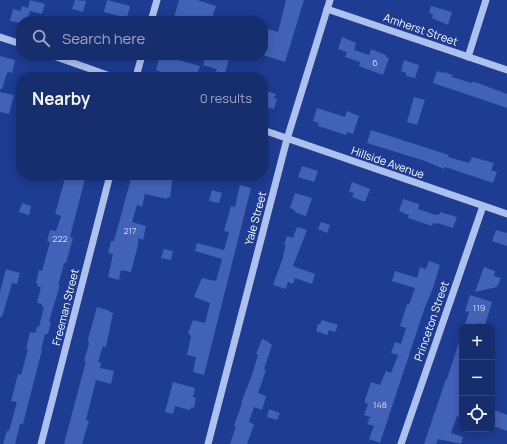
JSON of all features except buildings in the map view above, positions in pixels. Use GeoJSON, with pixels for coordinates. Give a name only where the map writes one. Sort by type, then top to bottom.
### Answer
{"type":"FeatureCollection","features":[{"type":"Feature","properties":{"kind":"street"},"geometry":{"type":"LineString","coordinates":[[152,16],[157,0]]}},
{"type":"Feature","properties":{"kind":"street","name":"Yale Street"},"geometry":{"type":"LineString","coordinates":[[208,444],[287,139],[330,0]]}},
{"type":"Feature","properties":{"kind":"street"},"geometry":{"type":"LineString","coordinates":[[468,57],[486,0]]}},
{"type":"Feature","properties":{"kind":"street","name":"Amherst Street"},"geometry":{"type":"LineString","coordinates":[[327,9],[507,70]]}},
{"type":"Feature","properties":{"kind":"street"},"geometry":{"type":"LineString","coordinates":[[0,36],[16,42]]}},
{"type":"Feature","properties":{"kind":"street"},"geometry":{"type":"LineString","coordinates":[[65,60],[99,72]]}},
{"type":"Feature","properties":{"kind":"street"},"geometry":{"type":"LineString","coordinates":[[137,72],[141,60]]}},
{"type":"Feature","properties":{"kind":"street","name":"Hillside Avenue"},"geometry":{"type":"LineString","coordinates":[[268,132],[507,214]]}},
{"type":"Feature","properties":{"kind":"street","name":"Freeman Street"},"geometry":{"type":"LineString","coordinates":[[41,444],[109,180]]}},
{"type":"Feature","properties":{"kind":"street","name":"Princeton Street"},"geometry":{"type":"LineString","coordinates":[[401,444],[483,206]]}}]}
